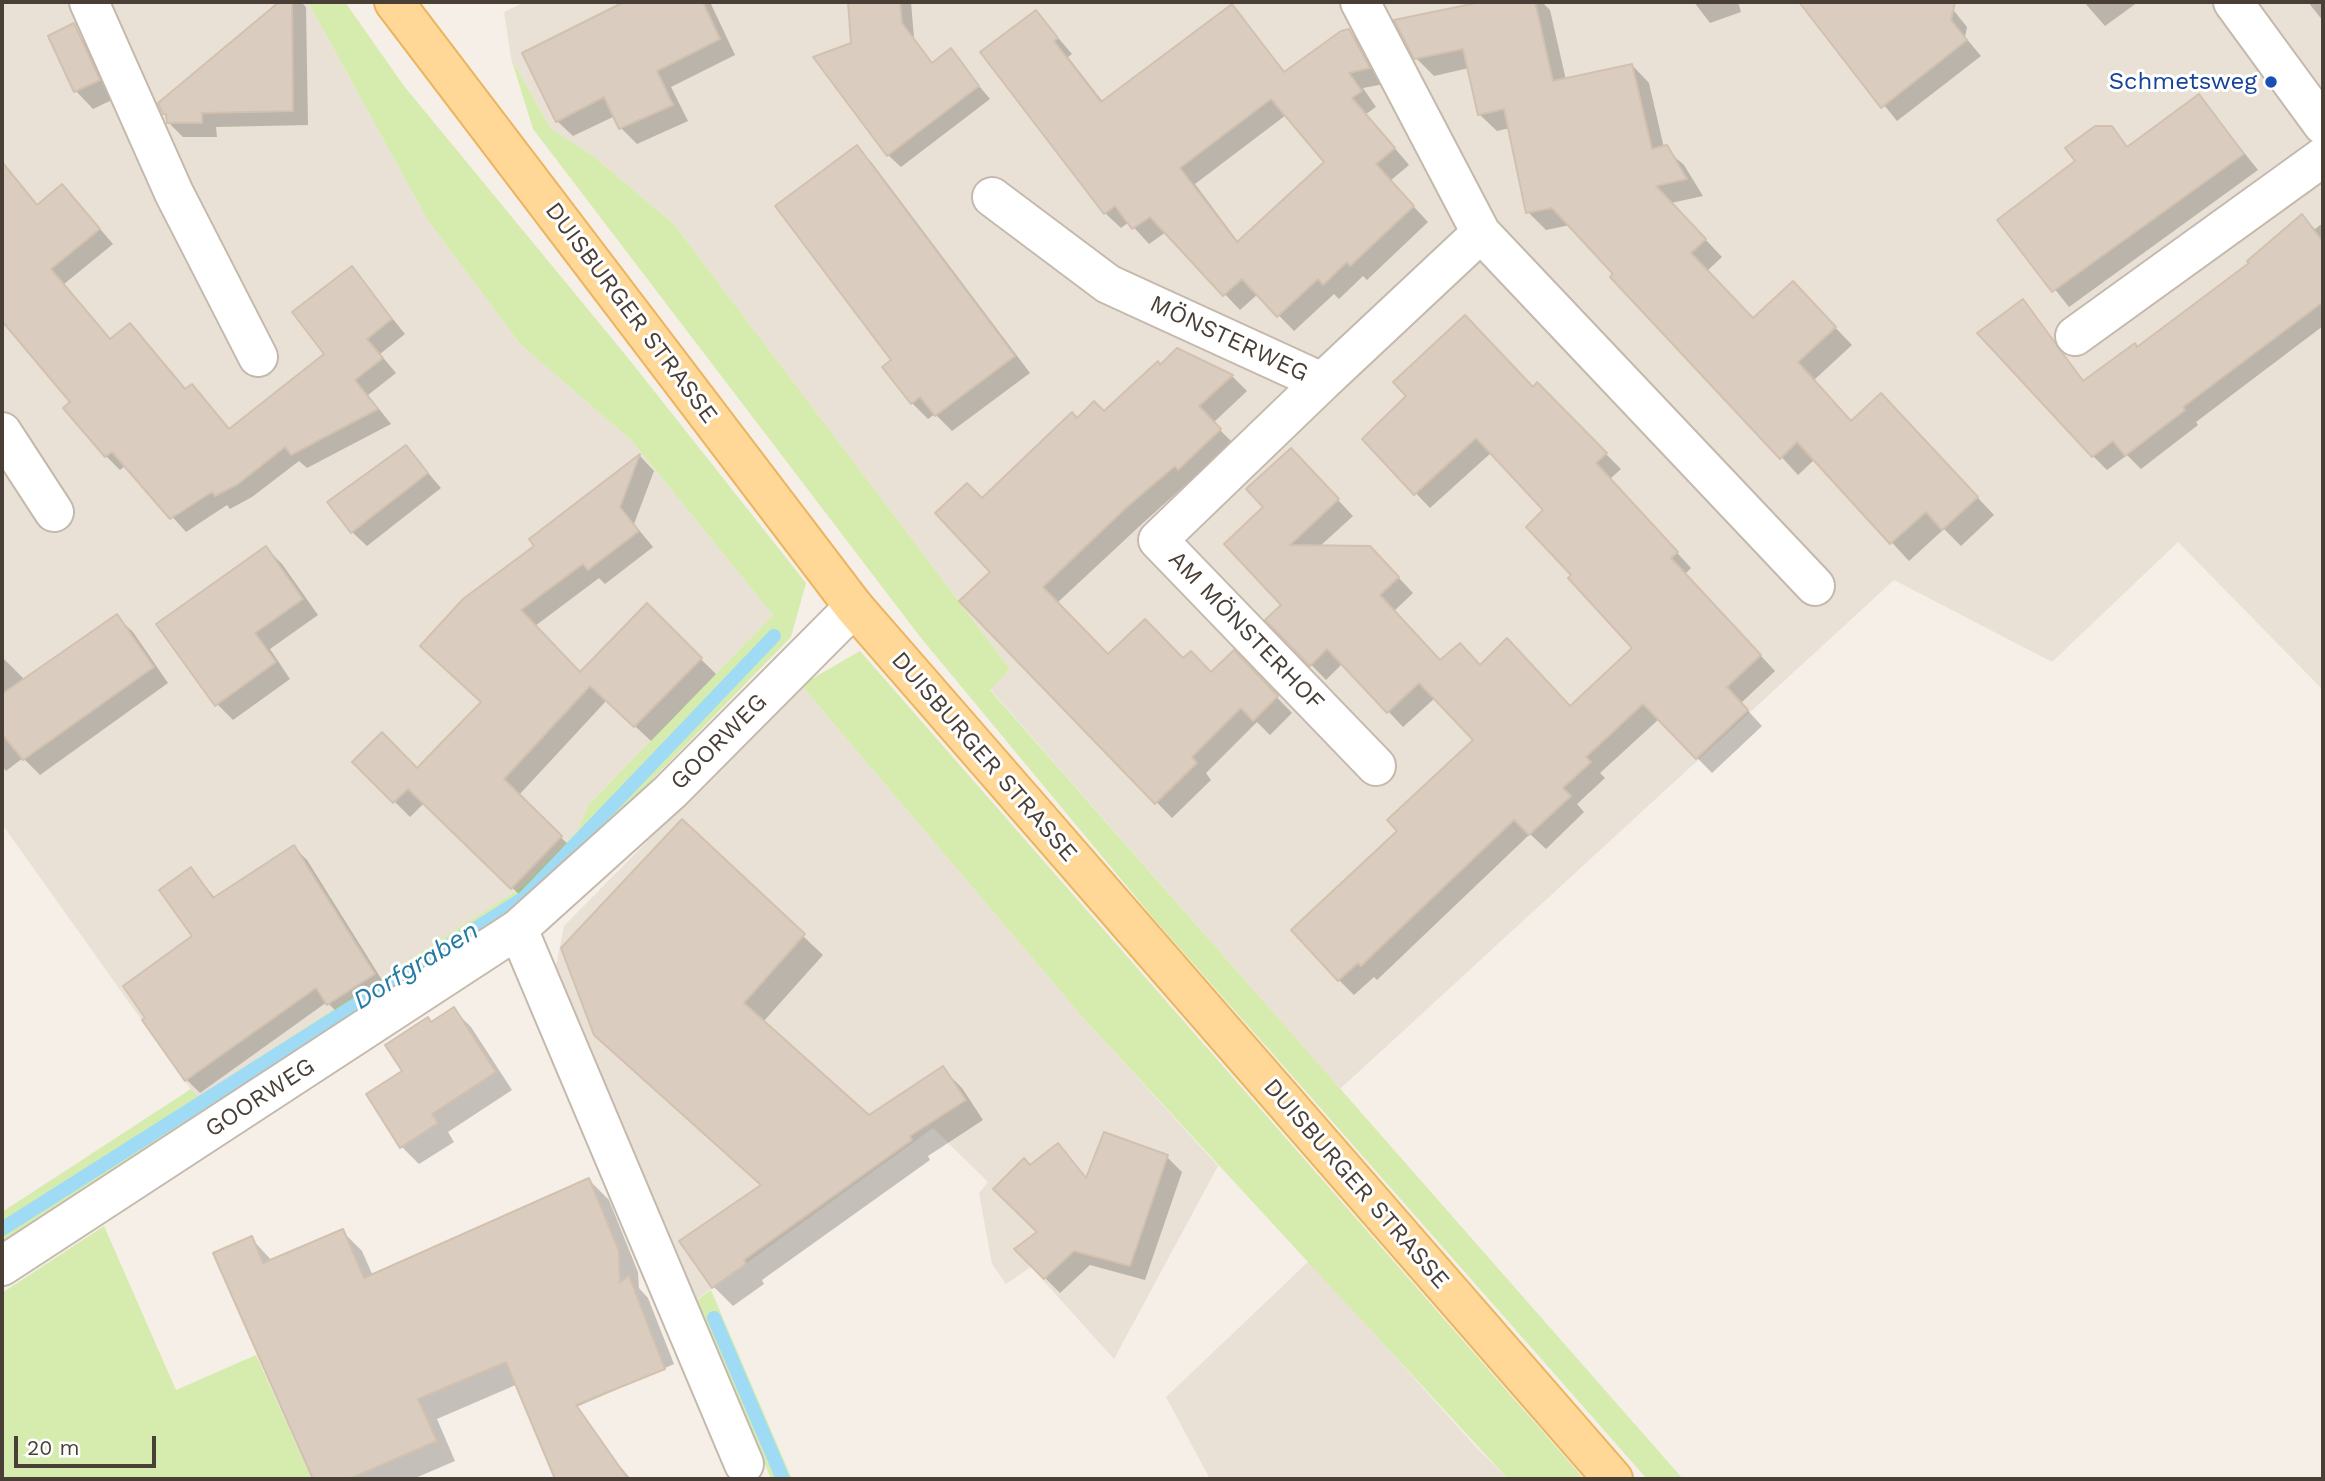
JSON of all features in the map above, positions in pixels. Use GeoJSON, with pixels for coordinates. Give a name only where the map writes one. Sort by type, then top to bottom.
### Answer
{"type":"FeatureCollection","features":[{"type":"Feature","properties":{"kind":"main road","name":"DUISBURGER STRASSE"},"geometry":{"type":"LineString","coordinates":[[394,2],[854,607],[1613,1479]]}},
{"type":"Feature","properties":{"kind":"street"},"geometry":{"type":"LineString","coordinates":[[89,2],[174,193],[258,357]]}},
{"type":"Feature","properties":{"kind":"street"},"geometry":{"type":"LineString","coordinates":[[1360,2],[1481,233],[1815,586]]}},
{"type":"Feature","properties":{"kind":"street"},"geometry":{"type":"LineString","coordinates":[[2233,2],[2323,125]]}},
{"type":"Feature","properties":{"kind":"street"},"geometry":{"type":"LineString","coordinates":[[2075,336],[2323,158]]}},
{"type":"Feature","properties":{"kind":"street","name":"MÖNSTERWEG"},"geometry":{"type":"LineString","coordinates":[[992,197],[1108,284],[1322,382],[1481,233]]}},
{"type":"Feature","properties":{"kind":"street","name":"AM MÖNSTERHOF"},"geometry":{"type":"LineString","coordinates":[[1322,382],[1158,540],[1376,766]]}},
{"type":"Feature","properties":{"kind":"street"},"geometry":{"type":"LineString","coordinates":[[2,432],[54,512]]}},
{"type":"Feature","properties":{"kind":"street","name":"GOORWEG"},"geometry":{"type":"LineString","coordinates":[[2,1266],[518,929],[670,792],[854,607]]}},
{"type":"Feature","properties":{"kind":"street"},"geometry":{"type":"LineString","coordinates":[[518,929],[744,1464]]}},
{"type":"Feature","properties":{"kind":"shaded area"},"geometry":{"type":"Polygon","coordinates":[[[2,2],[308,2],[427,219],[521,345],[631,440],[773,615],[588,805],[578,830],[520,888],[197,1098],[2,824],[2,2]]]}},
{"type":"Feature","properties":{"kind":"shaded area"},"geometry":{"type":"Polygon","coordinates":[[[525,2],[2323,2],[2323,690],[2178,542],[2052,662],[1894,580],[1340,1089],[990,689],[1010,669],[674,224],[592,155],[551,129],[511,58],[504,12],[525,2]]]}},
{"type":"Feature","properties":{"kind":"shaded area"},"geometry":{"type":"Polygon","coordinates":[[[801,685],[1085,1020],[1218,1166],[1114,1359],[1031,1267],[1006,1284],[992,1264],[979,1193],[988,1182],[933,1128],[696,1300],[555,971],[564,926],[801,685]]]}},
{"type":"Feature","properties":{"kind":"shaded area"},"geometry":{"type":"Polygon","coordinates":[[[1309,1261],[1475,1446],[1508,1479],[1210,1479],[1166,1397],[1309,1261]]]}},
{"type":"Feature","properties":{"kind":"green space"},"geometry":{"type":"Polygon","coordinates":[[[308,2],[345,2],[404,86],[628,358],[806,583],[791,637],[533,902],[2,1246],[2,1212],[191,1089],[198,1097],[520,888],[578,830],[588,805],[773,615],[631,440],[521,345],[427,219],[308,2]]]}},
{"type":"Feature","properties":{"kind":"green space"},"geometry":{"type":"Polygon","coordinates":[[[511,58],[551,129],[592,155],[674,224],[1010,669],[990,690],[1683,1479],[1647,1479],[1154,919],[921,638],[533,129],[511,58]]]}},
{"type":"Feature","properties":{"kind":"green space"},"geometry":{"type":"Polygon","coordinates":[[[860,651],[1584,1479],[1508,1479],[1085,1020],[801,685],[860,651]]]}},
{"type":"Feature","properties":{"kind":"green space"},"geometry":{"type":"Polygon","coordinates":[[[104,1226],[176,1390],[256,1355],[312,1479],[2,1479],[2,1293],[104,1226]]]}},
{"type":"Feature","properties":{"kind":"green space"},"geometry":{"type":"Polygon","coordinates":[[[711,1290],[792,1479],[771,1479],[697,1300],[711,1290]]]}},
{"type":"Feature","properties":{"kind":"building"},"geometry":{"type":"Polygon","coordinates":[[[279,2],[292,2],[293,111],[202,113],[202,123],[167,123],[166,114],[163,114],[158,103],[279,2]]]}},
{"type":"Feature","properties":{"kind":"building"},"geometry":{"type":"Polygon","coordinates":[[[624,2],[703,2],[720,39],[657,71],[673,105],[619,129],[604,97],[556,122],[522,53],[624,2]]]}},
{"type":"Feature","properties":{"kind":"building"},"geometry":{"type":"Polygon","coordinates":[[[848,2],[900,2],[902,23],[932,63],[951,48],[979,86],[887,156],[813,57],[851,43],[848,2]]]}},
{"type":"Feature","properties":{"kind":"building"},"geometry":{"type":"Polygon","coordinates":[[[1481,2],[1535,2],[1553,81],[1632,64],[1652,149],[1667,145],[1687,179],[1656,186],[1706,239],[1691,253],[1753,318],[1793,281],[1836,327],[1798,362],[1851,421],[1881,393],[1978,497],[1942,530],[1926,512],[1890,544],[1797,442],[1780,459],[1610,277],[1613,274],[1552,208],[1526,213],[1504,109],[1478,115],[1463,49],[1414,59],[1394,20],[1481,2]]]}},
{"type":"Feature","properties":{"kind":"building"},"geometry":{"type":"Polygon","coordinates":[[[1799,2],[1955,2],[1951,20],[1967,40],[1881,108],[1799,2]]]}},
{"type":"Feature","properties":{"kind":"building"},"geometry":{"type":"Polygon","coordinates":[[[1232,4],[1284,72],[1341,31],[1349,29],[1370,68],[1349,73],[1362,91],[1352,98],[1395,148],[1376,164],[1414,206],[1350,266],[1347,262],[1323,285],[1318,279],[1277,317],[1242,279],[1223,296],[1150,217],[1132,229],[1115,206],[1104,214],[980,52],[1036,10],[1058,38],[1054,41],[1101,102],[1232,4]],[[1271,99],[1180,168],[1237,242],[1324,162],[1271,99]]]}},
{"type":"Feature","properties":{"kind":"building"},"geometry":{"type":"Polygon","coordinates":[[[74,23],[100,80],[74,92],[48,36],[74,23]]]}},
{"type":"Feature","properties":{"kind":"building"},"geometry":{"type":"Polygon","coordinates":[[[2199,94],[2244,154],[2052,292],[1997,220],[2075,161],[2065,148],[2095,126],[2112,126],[2127,147],[2199,94]]]}},
{"type":"Feature","properties":{"kind":"building"},"geometry":{"type":"Polygon","coordinates":[[[857,145],[1015,356],[935,416],[920,397],[911,404],[882,367],[891,360],[775,206],[857,145]]]}},
{"type":"Feature","properties":{"kind":"building"},"geometry":{"type":"Polygon","coordinates":[[[2,162],[37,205],[62,184],[100,229],[51,269],[110,339],[130,323],[185,389],[192,384],[229,429],[324,354],[292,312],[352,266],[392,319],[367,339],[383,358],[355,380],[378,409],[291,455],[285,447],[238,484],[215,496],[212,492],[170,519],[112,452],[105,457],[63,408],[70,402],[2,321],[2,162]]]}},
{"type":"Feature","properties":{"kind":"building"},"geometry":{"type":"Polygon","coordinates":[[[2302,214],[2323,242],[2323,302],[2183,407],[2185,410],[2125,456],[2113,441],[2092,457],[1977,333],[2023,299],[2083,381],[2135,343],[2137,347],[2249,263],[2247,261],[2302,214]]]}},
{"type":"Feature","properties":{"kind":"building"},"geometry":{"type":"Polygon","coordinates":[[[1465,315],[1533,387],[1537,382],[1607,453],[1596,463],[1678,552],[1671,558],[1761,655],[1727,687],[1748,710],[1696,759],[1643,704],[1586,757],[1591,762],[1563,788],[1571,796],[1529,835],[1514,820],[1361,966],[1358,963],[1338,981],[1291,930],[1397,831],[1387,820],[1473,740],[1419,683],[1387,713],[1327,649],[1310,666],[1265,620],[1281,605],[1224,544],[1263,507],[1246,489],[1291,448],[1339,499],[1290,545],[1370,546],[1399,577],[1380,595],[1440,660],[1460,643],[1480,665],[1507,638],[1570,706],[1632,648],[1568,578],[1571,575],[1526,527],[1543,510],[1476,438],[1414,495],[1362,439],[1406,396],[1393,382],[1465,315]]]}},
{"type":"Feature","properties":{"kind":"building"},"geometry":{"type":"Polygon","coordinates":[[[1177,348],[1233,375],[1199,406],[1221,429],[1178,470],[1175,466],[1128,506],[1043,587],[1108,654],[1145,619],[1183,658],[1191,651],[1211,672],[1234,650],[1278,696],[1253,721],[1241,708],[1192,757],[1197,763],[1155,804],[959,601],[990,572],[935,513],[967,483],[982,498],[1072,412],[1077,418],[1094,401],[1104,411],[1158,361],[1160,365],[1177,348]]]}},
{"type":"Feature","properties":{"kind":"building"},"geometry":{"type":"Polygon","coordinates":[[[406,445],[428,473],[351,533],[327,502],[406,445]]]}},
{"type":"Feature","properties":{"kind":"building"},"geometry":{"type":"Polygon","coordinates":[[[640,454],[620,507],[639,531],[588,570],[583,564],[521,610],[580,672],[647,603],[702,658],[634,727],[590,686],[504,779],[562,836],[511,889],[408,789],[393,803],[352,762],[382,732],[417,768],[481,702],[420,646],[463,599],[534,546],[529,539],[640,454]]]}},
{"type":"Feature","properties":{"kind":"building"},"geometry":{"type":"Polygon","coordinates":[[[266,546],[303,599],[255,633],[276,662],[215,706],[156,624],[266,546]]]}},
{"type":"Feature","properties":{"kind":"building"},"geometry":{"type":"Polygon","coordinates":[[[117,614],[154,667],[23,760],[2,734],[2,694],[117,614]]]}},
{"type":"Feature","properties":{"kind":"building"},"geometry":{"type":"Polygon","coordinates":[[[682,819],[805,934],[744,1003],[869,1115],[943,1066],[966,1100],[910,1136],[912,1140],[744,1260],[746,1264],[712,1288],[679,1241],[761,1185],[594,1035],[561,948],[682,819]]]}},
{"type":"Feature","properties":{"kind":"building"},"geometry":{"type":"Polygon","coordinates":[[[294,845],[375,974],[327,1005],[316,988],[185,1081],[142,1020],[145,1018],[123,986],[192,936],[159,890],[191,867],[213,898],[294,845]]]}},
{"type":"Feature","properties":{"kind":"building"},"geometry":{"type":"Polygon","coordinates":[[[454,1007],[496,1072],[432,1114],[438,1123],[400,1148],[366,1094],[402,1071],[385,1045],[428,1017],[431,1022],[454,1007]]]}},
{"type":"Feature","properties":{"kind":"building"},"geometry":{"type":"Polygon","coordinates":[[[1104,1132],[1168,1155],[1130,1266],[1074,1251],[1044,1279],[1014,1249],[1037,1232],[993,1189],[1024,1158],[1030,1165],[1058,1143],[1086,1178],[1104,1132]]]}},
{"type":"Feature","properties":{"kind":"building"},"geometry":{"type":"Polygon","coordinates":[[[589,1178],[619,1251],[620,1282],[629,1276],[665,1369],[576,1405],[628,1479],[555,1479],[506,1362],[418,1399],[437,1441],[349,1479],[313,1479],[213,1253],[252,1236],[263,1263],[343,1229],[364,1278],[589,1178]]]}},
{"type":"Feature","properties":{"kind":"waterway","name":"Dorfgraben"},"geometry":{"type":"LineString","coordinates":[[2,1229],[524,898],[774,636]]}},
{"type":"Feature","properties":{"kind":"waterway"},"geometry":{"type":"LineString","coordinates":[[714,1318],[783,1479]]}},
{"type":"Feature","properties":{"kind":"place","name":"Schmetsweg"},"geometry":{"type":"Point","coordinates":[2271,82]}}]}
